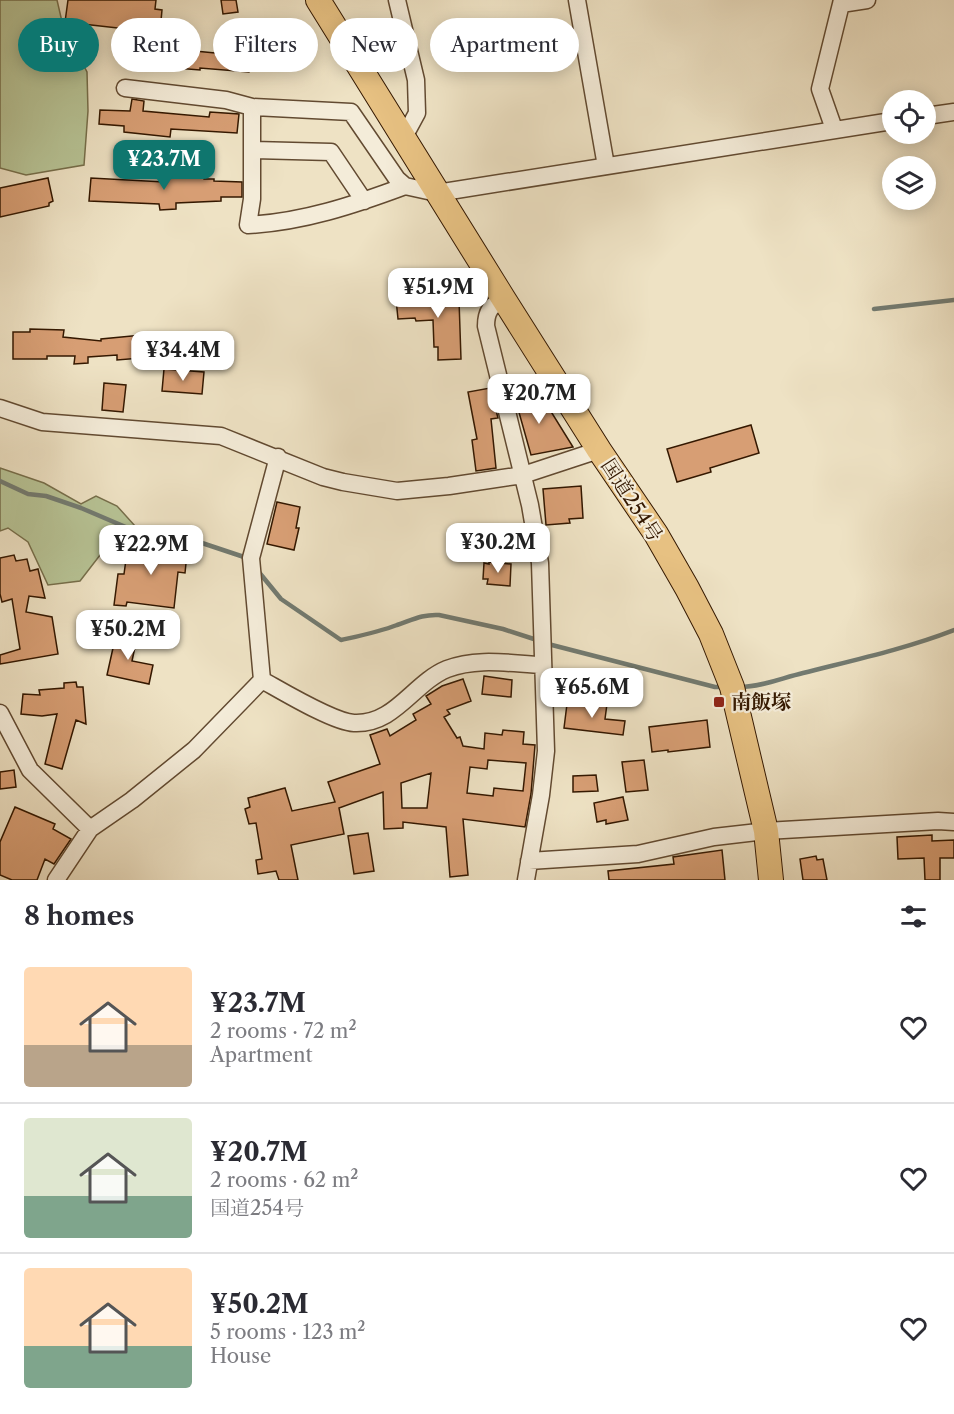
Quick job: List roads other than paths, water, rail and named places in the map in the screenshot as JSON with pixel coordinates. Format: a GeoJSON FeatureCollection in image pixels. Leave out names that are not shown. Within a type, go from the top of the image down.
{"type":"FeatureCollection","features":[{"type":"Feature","properties":{"kind":"highway","name":"国道254号"},"geometry":{"type":"LineString","coordinates":[[318,0],[502,298],[599,450],[656,534],[711,634],[732,687],[766,831],[771,880]]}},
{"type":"Feature","properties":{"kind":"street"},"geometry":{"type":"LineString","coordinates":[[397,0],[416,80],[417,113],[404,137]]}},
{"type":"Feature","properties":{"kind":"street"},"geometry":{"type":"LineString","coordinates":[[577,0],[606,166]]}},
{"type":"Feature","properties":{"kind":"street"},"geometry":{"type":"LineString","coordinates":[[834,129],[819,90],[841,2],[867,0]]}},
{"type":"Feature","properties":{"kind":"street"},"geometry":{"type":"LineString","coordinates":[[125,88],[226,100],[252,107],[351,112],[397,179],[405,186],[437,193],[882,122]]}},
{"type":"Feature","properties":{"kind":"street"},"geometry":{"type":"LineString","coordinates":[[252,107],[252,199],[248,225],[268,224],[325,213],[405,186]]}},
{"type":"Feature","properties":{"kind":"street"},"geometry":{"type":"LineString","coordinates":[[936,115],[954,112]]}},
{"type":"Feature","properties":{"kind":"street"},"geometry":{"type":"LineString","coordinates":[[252,150],[331,152],[364,201]]}},
{"type":"Feature","properties":{"kind":"street"},"geometry":{"type":"LineString","coordinates":[[502,298],[490,307],[486,317],[486,326],[523,475],[540,563],[546,751],[541,795],[526,880]]}},
{"type":"Feature","properties":{"kind":"street"},"geometry":{"type":"LineString","coordinates":[[0,408],[42,422],[221,435],[323,477],[397,491],[523,475],[599,450]]}},
{"type":"Feature","properties":{"kind":"street"},"geometry":{"type":"LineString","coordinates":[[56,880],[90,829],[132,800],[194,750],[262,680],[251,558],[278,457]]}},
{"type":"Feature","properties":{"kind":"street"},"geometry":{"type":"LineString","coordinates":[[262,680],[331,716],[351,723],[368,723],[380,720],[407,701],[429,678],[463,664],[482,662],[543,665]]}},
{"type":"Feature","properties":{"kind":"street"},"geometry":{"type":"LineString","coordinates":[[0,713],[30,770],[90,829]]}},
{"type":"Feature","properties":{"kind":"street"},"geometry":{"type":"LineString","coordinates":[[529,861],[638,854],[714,837],[766,831],[954,822]]}},
{"type":"Feature","properties":{"kind":"waterway"},"geometry":{"type":"LineString","coordinates":[[874,309],[954,300]]}},
{"type":"Feature","properties":{"kind":"waterway"},"geometry":{"type":"LineString","coordinates":[[0,481],[28,494],[46,496],[81,508],[156,540],[179,538],[196,541],[247,558]]}},
{"type":"Feature","properties":{"kind":"waterway"},"geometry":{"type":"LineString","coordinates":[[258,571],[281,599],[341,640],[383,630],[428,615],[439,615],[503,629],[540,641]]}},
{"type":"Feature","properties":{"kind":"waterway"},"geometry":{"type":"LineString","coordinates":[[740,687],[764,684],[879,654],[954,630]]}},
{"type":"Feature","properties":{"kind":"waterway"},"geometry":{"type":"LineString","coordinates":[[548,644],[715,687],[723,687]]}},
{"type":"Feature","properties":{"kind":"place","name":"南飯塚"},"geometry":{"type":"Point","coordinates":[719,702]}}]}
